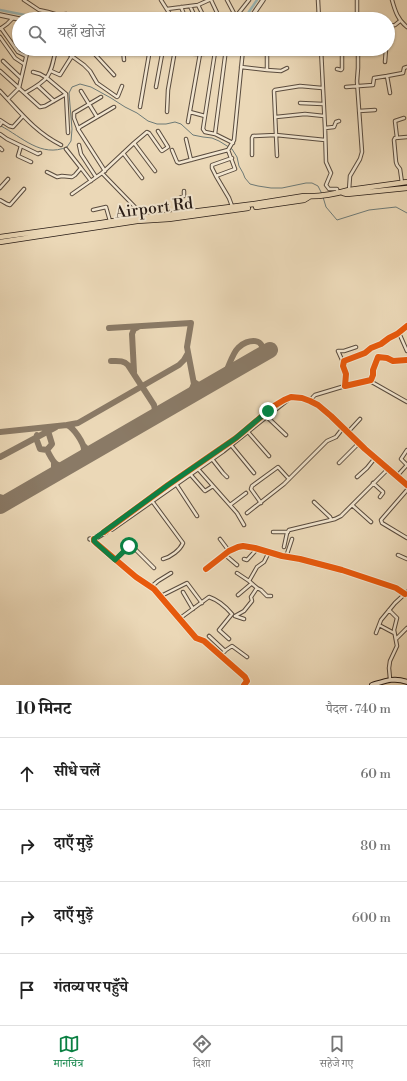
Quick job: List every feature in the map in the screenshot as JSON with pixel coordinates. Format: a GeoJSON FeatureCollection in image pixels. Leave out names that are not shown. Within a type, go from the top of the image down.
{"type":"FeatureCollection","features":[{"type":"Feature","properties":{"kind":"main road"},"geometry":{"type":"LineString","coordinates":[[0,237],[139,217],[159,216],[254,204],[304,196],[312,197],[350,190],[404,183]]}},
{"type":"Feature","properties":{"kind":"main road"},"geometry":{"type":"LineString","coordinates":[[340,193],[347,194],[407,188]]}},
{"type":"Feature","properties":{"kind":"main road","name":"Airport Rd"},"geometry":{"type":"LineString","coordinates":[[0,242],[137,221],[168,219],[228,211],[304,200],[312,197]]}},
{"type":"Feature","properties":{"kind":"main road"},"geometry":{"type":"LineString","coordinates":[[372,685],[390,679],[407,682]]}},
{"type":"Feature","properties":{"kind":"street"},"geometry":{"type":"LineString","coordinates":[[24,0],[46,12]]}},
{"type":"Feature","properties":{"kind":"street"},"geometry":{"type":"LineString","coordinates":[[162,0],[169,12]]}},
{"type":"Feature","properties":{"kind":"street"},"geometry":{"type":"LineString","coordinates":[[167,9],[198,5],[210,0],[216,12]]}},
{"type":"Feature","properties":{"kind":"street"},"geometry":{"type":"LineString","coordinates":[[227,0],[232,12]]}},
{"type":"Feature","properties":{"kind":"street"},"geometry":{"type":"LineString","coordinates":[[240,12],[249,0]]}},
{"type":"Feature","properties":{"kind":"street"},"geometry":{"type":"LineString","coordinates":[[255,12],[263,0]]}},
{"type":"Feature","properties":{"kind":"street"},"geometry":{"type":"LineString","coordinates":[[318,0],[319,12]]}},
{"type":"Feature","properties":{"kind":"street"},"geometry":{"type":"LineString","coordinates":[[357,0],[357,12]]}},
{"type":"Feature","properties":{"kind":"street"},"geometry":{"type":"LineString","coordinates":[[392,0],[400,21],[407,27]]}},
{"type":"Feature","properties":{"kind":"street"},"geometry":{"type":"LineString","coordinates":[[198,5],[202,12]]}},
{"type":"Feature","properties":{"kind":"street"},"geometry":{"type":"LineString","coordinates":[[190,6],[193,12]]}},
{"type":"Feature","properties":{"kind":"street"},"geometry":{"type":"LineString","coordinates":[[181,7],[183,12]]}},
{"type":"Feature","properties":{"kind":"street"},"geometry":{"type":"LineString","coordinates":[[0,16],[12,18]]}},
{"type":"Feature","properties":{"kind":"street"},"geometry":{"type":"LineString","coordinates":[[12,20],[1,28],[12,44]]}},
{"type":"Feature","properties":{"kind":"street"},"geometry":{"type":"LineString","coordinates":[[395,25],[400,21]]}},
{"type":"Feature","properties":{"kind":"street"},"geometry":{"type":"LineString","coordinates":[[0,37],[12,54]]}},
{"type":"Feature","properties":{"kind":"street"},"geometry":{"type":"LineString","coordinates":[[14,56],[24,64]]}},
{"type":"Feature","properties":{"kind":"street"},"geometry":{"type":"LineString","coordinates":[[8,99],[19,88],[26,56]]}},
{"type":"Feature","properties":{"kind":"street"},"geometry":{"type":"LineString","coordinates":[[24,93],[38,86],[47,78],[51,72],[54,56]]}},
{"type":"Feature","properties":{"kind":"street"},"geometry":{"type":"LineString","coordinates":[[51,72],[60,75],[72,56],[87,67],[99,84],[117,97],[122,86]]}},
{"type":"Feature","properties":{"kind":"street"},"geometry":{"type":"LineString","coordinates":[[96,56],[114,75]]}},
{"type":"Feature","properties":{"kind":"street"},"geometry":{"type":"LineString","coordinates":[[124,56],[124,60]]}},
{"type":"Feature","properties":{"kind":"street"},"geometry":{"type":"LineString","coordinates":[[140,107],[149,56]]}},
{"type":"Feature","properties":{"kind":"street"},"geometry":{"type":"LineString","coordinates":[[156,87],[162,56]]}},
{"type":"Feature","properties":{"kind":"street"},"geometry":{"type":"LineString","coordinates":[[167,112],[168,90],[174,56]]}},
{"type":"Feature","properties":{"kind":"street"},"geometry":{"type":"LineString","coordinates":[[188,122],[200,56]]}},
{"type":"Feature","properties":{"kind":"street"},"geometry":{"type":"LineString","coordinates":[[214,56],[203,128],[204,131],[215,134],[232,144]]}},
{"type":"Feature","properties":{"kind":"street"},"geometry":{"type":"LineString","coordinates":[[215,134],[225,56]]}},
{"type":"Feature","properties":{"kind":"street"},"geometry":{"type":"LineString","coordinates":[[216,176],[235,170],[229,150],[232,144],[242,56]]}},
{"type":"Feature","properties":{"kind":"street"},"geometry":{"type":"LineString","coordinates":[[267,56],[267,70]]}},
{"type":"Feature","properties":{"kind":"street"},"geometry":{"type":"LineString","coordinates":[[320,56],[326,162],[331,173],[326,185],[329,189],[337,189],[340,193]]}},
{"type":"Feature","properties":{"kind":"street"},"geometry":{"type":"LineString","coordinates":[[337,69],[342,69],[342,56]]}},
{"type":"Feature","properties":{"kind":"street"},"geometry":{"type":"LineString","coordinates":[[350,190],[350,176],[360,159],[362,152],[357,87],[358,56]]}},
{"type":"Feature","properties":{"kind":"street"},"geometry":{"type":"LineString","coordinates":[[385,56],[385,62]]}},
{"type":"Feature","properties":{"kind":"street"},"geometry":{"type":"LineString","coordinates":[[3,61],[22,78]]}},
{"type":"Feature","properties":{"kind":"street"},"geometry":{"type":"LineString","coordinates":[[241,66],[280,71],[287,68]]}},
{"type":"Feature","properties":{"kind":"street"},"geometry":{"type":"LineString","coordinates":[[346,87],[373,85],[374,78],[403,73],[404,68],[407,67]]}},
{"type":"Feature","properties":{"kind":"street"},"geometry":{"type":"LineString","coordinates":[[0,70],[40,107],[54,102],[66,94]]}},
{"type":"Feature","properties":{"kind":"street"},"geometry":{"type":"LineString","coordinates":[[33,72],[47,78],[66,94],[68,133]]}},
{"type":"Feature","properties":{"kind":"street"},"geometry":{"type":"LineString","coordinates":[[388,76],[390,93]]}},
{"type":"Feature","properties":{"kind":"street"},"geometry":{"type":"LineString","coordinates":[[38,86],[54,102]]}},
{"type":"Feature","properties":{"kind":"street"},"geometry":{"type":"LineString","coordinates":[[277,156],[274,91],[300,86],[322,88]]}},
{"type":"Feature","properties":{"kind":"street"},"geometry":{"type":"LineString","coordinates":[[0,91],[23,116],[44,135],[62,145]]}},
{"type":"Feature","properties":{"kind":"street"},"geometry":{"type":"LineString","coordinates":[[81,91],[97,117]]}},
{"type":"Feature","properties":{"kind":"street"},"geometry":{"type":"LineString","coordinates":[[101,97],[74,113],[74,118],[78,129],[104,172],[136,208],[139,217]]}},
{"type":"Feature","properties":{"kind":"street"},"geometry":{"type":"LineString","coordinates":[[300,103],[323,104]]}},
{"type":"Feature","properties":{"kind":"street"},"geometry":{"type":"LineString","coordinates":[[78,129],[114,107]]}},
{"type":"Feature","properties":{"kind":"street"},"geometry":{"type":"LineString","coordinates":[[359,111],[375,110]]}},
{"type":"Feature","properties":{"kind":"street"},"geometry":{"type":"LineString","coordinates":[[190,112],[205,116]]}},
{"type":"Feature","properties":{"kind":"street"},"geometry":{"type":"LineString","coordinates":[[276,117],[305,114],[324,116]]}},
{"type":"Feature","properties":{"kind":"street"},"geometry":{"type":"LineString","coordinates":[[1,123],[13,127],[23,116]]}},
{"type":"Feature","properties":{"kind":"street"},"geometry":{"type":"LineString","coordinates":[[404,118],[395,121],[397,138],[394,139],[396,162],[400,169],[404,183]]}},
{"type":"Feature","properties":{"kind":"street"},"geometry":{"type":"LineString","coordinates":[[325,128],[334,127],[336,122],[339,121]]}},
{"type":"Feature","properties":{"kind":"street"},"geometry":{"type":"LineString","coordinates":[[72,194],[104,172],[134,143],[148,132],[163,151],[168,147],[158,132]]}},
{"type":"Feature","properties":{"kind":"street"},"geometry":{"type":"LineString","coordinates":[[0,134],[38,154],[40,152]]}},
{"type":"Feature","properties":{"kind":"street"},"geometry":{"type":"LineString","coordinates":[[252,156],[253,136],[276,135],[325,140]]}},
{"type":"Feature","properties":{"kind":"street"},"geometry":{"type":"LineString","coordinates":[[397,138],[407,137]]}},
{"type":"Feature","properties":{"kind":"street"},"geometry":{"type":"LineString","coordinates":[[186,139],[191,160]]}},
{"type":"Feature","properties":{"kind":"street"},"geometry":{"type":"LineString","coordinates":[[134,143],[155,171]]}},
{"type":"Feature","properties":{"kind":"street"},"geometry":{"type":"LineString","coordinates":[[79,145],[81,154],[96,177]]}},
{"type":"Feature","properties":{"kind":"street"},"geometry":{"type":"LineString","coordinates":[[21,146],[18,156],[31,162]]}},
{"type":"Feature","properties":{"kind":"street"},"geometry":{"type":"LineString","coordinates":[[66,150],[91,181]]}},
{"type":"Feature","properties":{"kind":"street"},"geometry":{"type":"LineString","coordinates":[[172,150],[178,163],[229,150]]}},
{"type":"Feature","properties":{"kind":"street"},"geometry":{"type":"LineString","coordinates":[[123,153],[142,178]]}},
{"type":"Feature","properties":{"kind":"street"},"geometry":{"type":"LineString","coordinates":[[232,158],[212,165],[212,168],[232,206]]}},
{"type":"Feature","properties":{"kind":"street"},"geometry":{"type":"LineString","coordinates":[[47,172],[57,177],[72,177],[81,168]]}},
{"type":"Feature","properties":{"kind":"street"},"geometry":{"type":"LineString","coordinates":[[0,188],[8,179]]}},
{"type":"Feature","properties":{"kind":"street"},"geometry":{"type":"LineString","coordinates":[[0,200],[10,205],[24,189]]}},
{"type":"Feature","properties":{"kind":"street"},"geometry":{"type":"LineString","coordinates":[[181,213],[177,199],[184,196],[184,191]]}},
{"type":"Feature","properties":{"kind":"street"},"geometry":{"type":"LineString","coordinates":[[93,210],[106,207],[110,222]]}},
{"type":"Feature","properties":{"kind":"street"},"geometry":{"type":"LineString","coordinates":[[343,362],[367,352],[371,348],[383,343],[407,326]]}},
{"type":"Feature","properties":{"kind":"street"},"geometry":{"type":"LineString","coordinates":[[399,333],[407,351]]}},
{"type":"Feature","properties":{"kind":"street"},"geometry":{"type":"LineString","coordinates":[[345,386],[346,374],[338,351],[344,351],[356,347]]}},
{"type":"Feature","properties":{"kind":"street"},"geometry":{"type":"LineString","coordinates":[[369,381],[373,378],[373,370],[378,357],[387,358],[393,361],[407,360]]}},
{"type":"Feature","properties":{"kind":"street"},"geometry":{"type":"LineString","coordinates":[[310,401],[315,394],[358,382],[369,381],[407,402]]}},
{"type":"Feature","properties":{"kind":"street"},"geometry":{"type":"LineString","coordinates":[[244,685],[246,677],[204,640],[196,638],[161,596],[151,587],[136,578],[92,539],[236,438],[274,406],[289,398],[298,397],[310,401],[322,409],[407,485]]}},
{"type":"Feature","properties":{"kind":"street"},"geometry":{"type":"LineString","coordinates":[[104,532],[110,530],[212,459],[289,398]]}},
{"type":"Feature","properties":{"kind":"street"},"geometry":{"type":"LineString","coordinates":[[266,416],[286,435]]}},
{"type":"Feature","properties":{"kind":"street"},"geometry":{"type":"LineString","coordinates":[[348,432],[360,419]]}},
{"type":"Feature","properties":{"kind":"street"},"geometry":{"type":"LineString","coordinates":[[247,513],[279,489],[328,440],[336,437],[344,428]]}},
{"type":"Feature","properties":{"kind":"street"},"geometry":{"type":"LineString","coordinates":[[248,432],[269,456]]}},
{"type":"Feature","properties":{"kind":"street"},"geometry":{"type":"LineString","coordinates":[[339,463],[359,443]]}},
{"type":"Feature","properties":{"kind":"street"},"geometry":{"type":"LineString","coordinates":[[231,445],[254,473]]}},
{"type":"Feature","properties":{"kind":"street"},"geometry":{"type":"LineString","coordinates":[[397,476],[407,465],[401,459],[407,450]]}},
{"type":"Feature","properties":{"kind":"street"},"geometry":{"type":"LineString","coordinates":[[357,476],[375,457]]}},
{"type":"Feature","properties":{"kind":"street"},"geometry":{"type":"LineString","coordinates":[[212,459],[227,477]]}},
{"type":"Feature","properties":{"kind":"street"},"geometry":{"type":"LineString","coordinates":[[261,502],[251,489],[252,486],[278,467],[289,479]]}},
{"type":"Feature","properties":{"kind":"street"},"geometry":{"type":"LineString","coordinates":[[198,469],[230,505],[244,525]]}},
{"type":"Feature","properties":{"kind":"street"},"geometry":{"type":"LineString","coordinates":[[274,532],[288,532],[291,529],[331,520],[341,516],[388,469]]}},
{"type":"Feature","properties":{"kind":"street"},"geometry":{"type":"LineString","coordinates":[[190,474],[204,490],[206,491],[213,486]]}},
{"type":"Feature","properties":{"kind":"street"},"geometry":{"type":"LineString","coordinates":[[373,483],[383,492],[380,497]]}},
{"type":"Feature","properties":{"kind":"street"},"geometry":{"type":"LineString","coordinates":[[176,484],[197,516]]}},
{"type":"Feature","properties":{"kind":"street"},"geometry":{"type":"LineString","coordinates":[[407,490],[381,520],[382,523],[407,538]]}},
{"type":"Feature","properties":{"kind":"street"},"geometry":{"type":"LineString","coordinates":[[230,505],[246,493]]}},
{"type":"Feature","properties":{"kind":"street"},"geometry":{"type":"LineString","coordinates":[[152,501],[183,543],[181,547],[173,554],[163,559]]}},
{"type":"Feature","properties":{"kind":"street"},"geometry":{"type":"LineString","coordinates":[[314,502],[330,516],[331,520]]}},
{"type":"Feature","properties":{"kind":"street"},"geometry":{"type":"LineString","coordinates":[[352,505],[371,522]]}},
{"type":"Feature","properties":{"kind":"street"},"geometry":{"type":"LineString","coordinates":[[284,547],[288,532]]}},
{"type":"Feature","properties":{"kind":"street"},"geometry":{"type":"LineString","coordinates":[[220,539],[229,551]]}},
{"type":"Feature","properties":{"kind":"street"},"geometry":{"type":"LineString","coordinates":[[286,557],[292,540]]}},
{"type":"Feature","properties":{"kind":"street"},"geometry":{"type":"LineString","coordinates":[[115,560],[131,545],[154,568]]}},
{"type":"Feature","properties":{"kind":"street"},"geometry":{"type":"LineString","coordinates":[[206,569],[224,554],[240,546],[342,570],[396,588],[406,593],[381,620],[376,633]]}},
{"type":"Feature","properties":{"kind":"street"},"geometry":{"type":"LineString","coordinates":[[244,559],[247,561],[257,549]]}},
{"type":"Feature","properties":{"kind":"street"},"geometry":{"type":"LineString","coordinates":[[238,595],[250,582],[257,567],[265,561],[269,552]]}},
{"type":"Feature","properties":{"kind":"street"},"geometry":{"type":"LineString","coordinates":[[224,554],[236,565]]}},
{"type":"Feature","properties":{"kind":"street"},"geometry":{"type":"LineString","coordinates":[[398,555],[407,559]]}},
{"type":"Feature","properties":{"kind":"street"},"geometry":{"type":"LineString","coordinates":[[237,572],[267,596],[271,596]]}},
{"type":"Feature","properties":{"kind":"street"},"geometry":{"type":"LineString","coordinates":[[151,587],[171,573]]}},
{"type":"Feature","properties":{"kind":"street"},"geometry":{"type":"LineString","coordinates":[[161,596],[187,583],[202,603]]}},
{"type":"Feature","properties":{"kind":"street"},"geometry":{"type":"LineString","coordinates":[[235,616],[244,611],[252,601],[251,597],[257,588]]}},
{"type":"Feature","properties":{"kind":"street"},"geometry":{"type":"LineString","coordinates":[[183,592],[193,609]]}},
{"type":"Feature","properties":{"kind":"street"},"geometry":{"type":"LineString","coordinates":[[179,619],[211,597],[232,614],[244,619]]}},
{"type":"Feature","properties":{"kind":"street"},"geometry":{"type":"LineString","coordinates":[[389,610],[398,618],[394,628],[397,647],[392,655],[389,668],[390,679]]}},
{"type":"Feature","properties":{"kind":"street"},"geometry":{"type":"LineString","coordinates":[[228,639],[219,630],[232,614]]}},
{"type":"Feature","properties":{"kind":"street"},"geometry":{"type":"LineString","coordinates":[[379,625],[394,634]]}},
{"type":"Feature","properties":{"kind":"street"},"geometry":{"type":"LineString","coordinates":[[396,639],[407,628]]}},
{"type":"Feature","properties":{"kind":"street"},"geometry":{"type":"LineString","coordinates":[[209,636],[225,651]]}},
{"type":"Feature","properties":{"kind":"street"},"geometry":{"type":"LineString","coordinates":[[221,655],[230,646],[233,646],[247,657]]}},
{"type":"Feature","properties":{"kind":"waterway"},"geometry":{"type":"LineString","coordinates":[[249,12],[257,0]]}},
{"type":"Feature","properties":{"kind":"waterway"},"geometry":{"type":"LineString","coordinates":[[0,10],[12,12]]}},
{"type":"Feature","properties":{"kind":"waterway"},"geometry":{"type":"LineString","coordinates":[[1,126],[32,145],[40,148],[58,150],[67,147],[71,141],[72,129],[69,93],[72,87],[80,84],[91,87],[137,113],[148,121],[157,124],[175,122],[181,124],[193,135],[212,138],[219,141],[232,149],[237,157],[239,166],[245,178],[250,184],[271,188],[282,188],[312,183],[318,186],[322,194]]}},
{"type":"Feature","properties":{"kind":"waterway"},"geometry":{"type":"LineString","coordinates":[[323,197],[326,207],[337,220],[369,210],[396,207],[407,213]]}},
{"type":"Feature","properties":{"kind":"taxiway"},"geometry":{"type":"LineString","coordinates":[[109,328],[191,323],[187,347],[194,384],[189,396]]}},
{"type":"Feature","properties":{"kind":"taxiway"},"geometry":{"type":"LineString","coordinates":[[134,372],[132,334],[134,329],[138,327]]}},
{"type":"Feature","properties":{"kind":"taxiway"},"geometry":{"type":"LineString","coordinates":[[223,377],[238,348],[246,342],[259,342],[262,345],[261,356],[256,360],[242,366]]}},
{"type":"Feature","properties":{"kind":"taxiway"},"geometry":{"type":"LineString","coordinates":[[67,425],[78,423],[179,365],[188,353]]}},
{"type":"Feature","properties":{"kind":"taxiway"},"geometry":{"type":"LineString","coordinates":[[111,361],[118,361],[128,365],[154,405],[154,417]]}},
{"type":"Feature","properties":{"kind":"taxiway"},"geometry":{"type":"LineString","coordinates":[[194,382],[204,388]]}},
{"type":"Feature","properties":{"kind":"taxiway"},"geometry":{"type":"LineString","coordinates":[[0,432],[67,425],[75,432],[84,447],[80,460]]}},
{"type":"Feature","properties":{"kind":"taxiway"},"geometry":{"type":"LineString","coordinates":[[0,457],[56,427]]}},
{"type":"Feature","properties":{"kind":"taxiway"},"geometry":{"type":"LineString","coordinates":[[47,450],[52,444],[48,431]]}},
{"type":"Feature","properties":{"kind":"taxiway"},"geometry":{"type":"LineString","coordinates":[[37,435],[36,438],[40,449],[47,450],[57,464],[67,467]]}},
{"type":"Feature","properties":{"kind":"taxiway"},"geometry":{"type":"LineString","coordinates":[[83,445],[87,449],[95,451]]}},
{"type":"Feature","properties":{"kind":"taxiway"},"geometry":{"type":"LineString","coordinates":[[51,476],[54,470],[54,462]]}},
{"type":"Feature","properties":{"kind":"taxiway"},"geometry":{"type":"LineString","coordinates":[[0,497],[10,500]]}},
{"type":"Feature","properties":{"kind":"runway"},"geometry":{"type":"LineString","coordinates":[[0,506],[270,350]]}},
{"type":"Feature","properties":{"kind":"cycle path"},"geometry":{"type":"LineString","coordinates":[[407,326],[397,334],[381,344],[371,348],[365,353],[344,361],[343,366],[346,374],[345,386],[371,380],[378,357],[387,358],[393,361],[407,360]]}},
{"type":"Feature","properties":{"kind":"cycle path"},"geometry":{"type":"LineString","coordinates":[[104,532],[236,438],[274,406],[291,397],[302,398],[318,405],[365,449],[407,485]]}},
{"type":"Feature","properties":{"kind":"cycle path"},"geometry":{"type":"LineString","coordinates":[[94,539],[96,543],[136,577],[154,589],[196,638],[204,641],[245,677],[247,681],[244,685]]}},
{"type":"Feature","properties":{"kind":"cycle path"},"geometry":{"type":"LineString","coordinates":[[206,569],[229,551],[243,546],[342,570],[396,588],[405,594]]}},
{"type":"Feature","properties":{"kind":"route"},"geometry":{"type":"LineString","coordinates":[[129,546],[115,560],[96,543],[94,539],[236,438],[268,411]]}}]}
